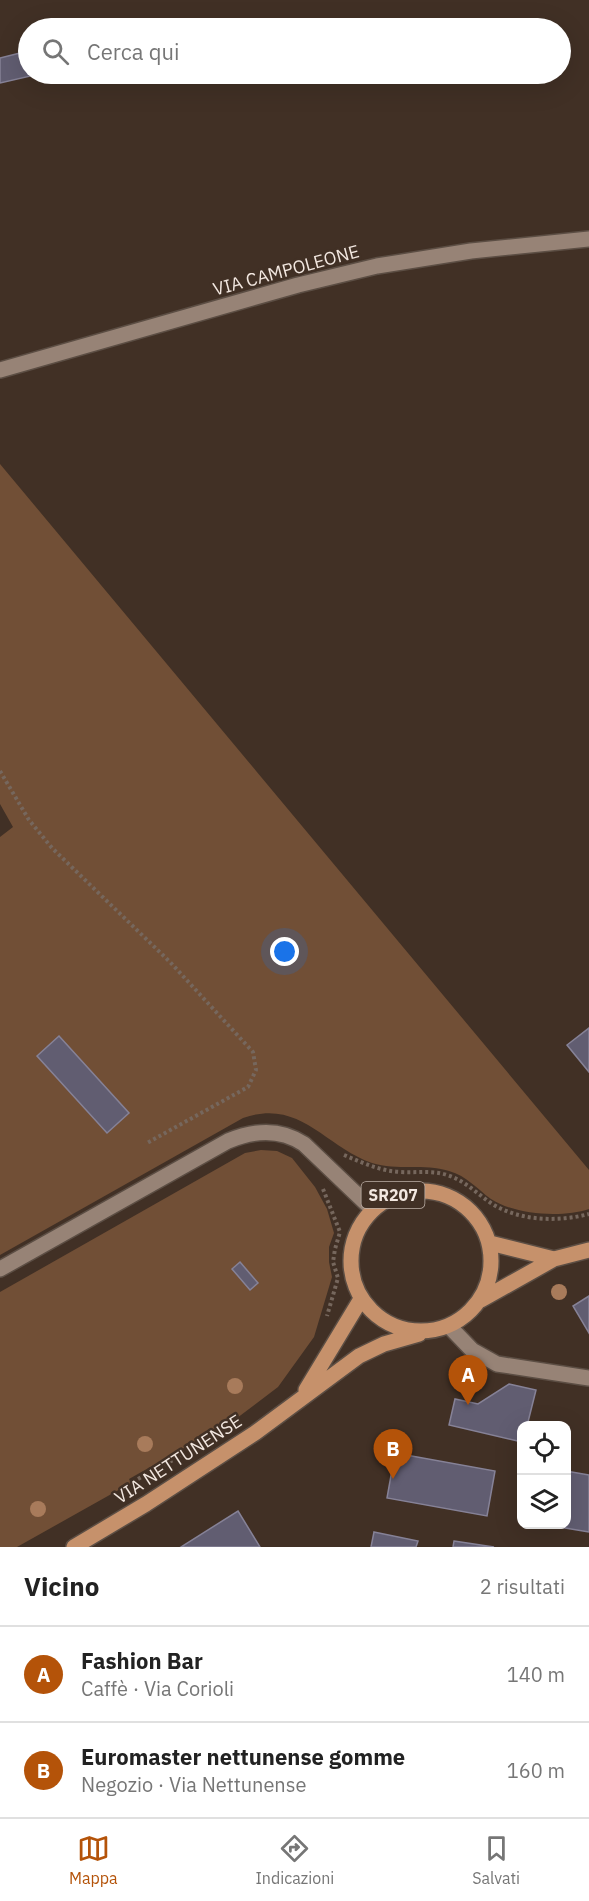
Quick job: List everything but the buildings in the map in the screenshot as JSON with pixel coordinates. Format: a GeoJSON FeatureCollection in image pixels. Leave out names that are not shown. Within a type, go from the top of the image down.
{"type":"FeatureCollection","features":[{"type":"Feature","properties":{"kind":"main road","name":"SR207"},"geometry":{"type":"LineString","coordinates":[[416,1190],[441,1192],[463,1203],[480,1221],[490,1243],[492,1268],[488,1285],[480,1300],[466,1316],[449,1326],[428,1331],[409,1331],[390,1324],[374,1314],[361,1299],[352,1276],[351,1252],[358,1229],[372,1209],[393,1195],[416,1190]]}},
{"type":"Feature","properties":{"kind":"main road","name":"SR207"},"geometry":{"type":"LineString","coordinates":[[490,1243],[554,1259]]}},
{"type":"Feature","properties":{"kind":"main road","name":"SR207"},"geometry":{"type":"LineString","coordinates":[[480,1300],[554,1259],[589,1250]]}},
{"type":"Feature","properties":{"kind":"main road","name":"VIA NETTUNENSE"},"geometry":{"type":"LineString","coordinates":[[300,1401],[361,1299]]}},
{"type":"Feature","properties":{"kind":"main road","name":"VIA NETTUNENSE"},"geometry":{"type":"LineString","coordinates":[[74,1547],[182,1481],[300,1401],[350,1361],[384,1344],[428,1331]]}},
{"type":"Feature","properties":{"kind":"street","name":"VIA CAMPOLEONE"},"geometry":{"type":"LineString","coordinates":[[0,370],[298,285],[368,268],[482,249],[589,239]]}},
{"type":"Feature","properties":{"kind":"street"},"geometry":{"type":"LineString","coordinates":[[0,1269],[228,1141],[253,1132],[277,1133],[296,1138],[372,1209]]}},
{"type":"Feature","properties":{"kind":"street"},"geometry":{"type":"LineString","coordinates":[[449,1326],[472,1350],[497,1364],[589,1378]]}},
{"type":"Feature","properties":{"kind":"path"},"geometry":{"type":"LineString","coordinates":[[0,771],[20,806],[52,848],[170,962],[253,1052],[256,1070],[248,1087],[147,1143]]}},
{"type":"Feature","properties":{"kind":"path"},"geometry":{"type":"LineString","coordinates":[[338,1152],[373,1167],[403,1172],[427,1171],[449,1176],[511,1213],[549,1219],[589,1214]]}},
{"type":"Feature","properties":{"kind":"path"},"geometry":{"type":"LineString","coordinates":[[320,1185],[331,1205],[339,1232],[333,1262],[338,1278],[326,1319]]}},
{"type":"Feature","properties":{"kind":"path"},"geometry":{"type":"LineString","coordinates":[[138,1479],[189,1452]]}},
{"type":"Feature","properties":{"kind":"shaded area"},"geometry":{"type":"Polygon","coordinates":[[[0,464],[589,1170],[589,1209],[552,1214],[513,1209],[491,1199],[467,1179],[455,1173],[440,1169],[372,1163],[296,1119],[280,1114],[263,1113],[243,1118],[0,1255],[0,837],[13,827],[0,804],[0,464]]]}},
{"type":"Feature","properties":{"kind":"shaded area"},"geometry":{"type":"Polygon","coordinates":[[[261,1150],[277,1151],[292,1158],[315,1187],[327,1209],[334,1233],[329,1247],[332,1277],[314,1337],[278,1387],[237,1418],[129,1479],[131,1483],[17,1547],[0,1547],[0,1292],[245,1153],[261,1150]]]}},
{"type":"Feature","properties":{"kind":"place","name":"Fashion Bar"},"geometry":{"type":"Point","coordinates":[468,1405]}},
{"type":"Feature","properties":{"kind":"place","name":"Euromaster nettunense gomme"},"geometry":{"type":"Point","coordinates":[393,1479]}}]}
